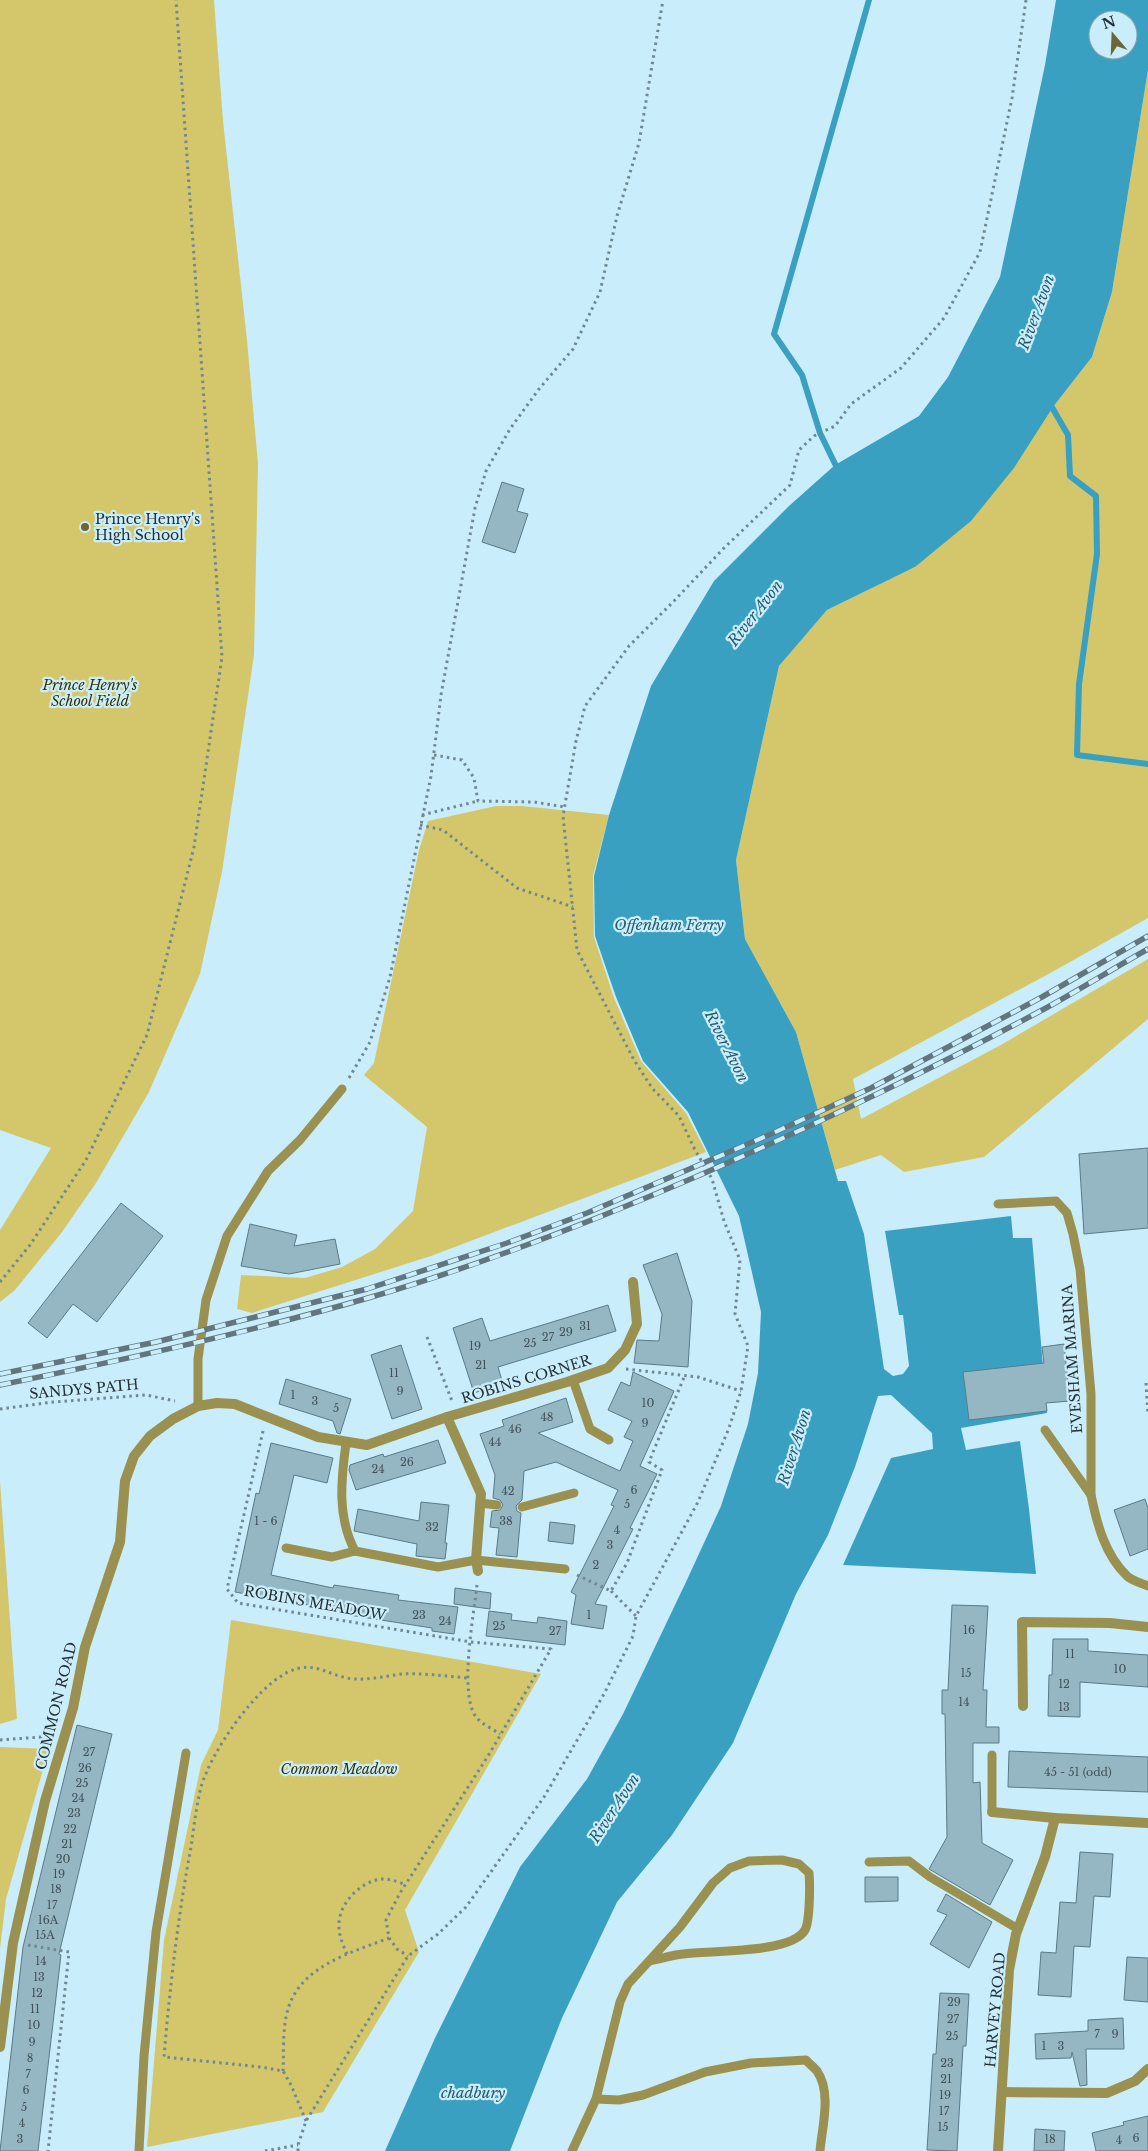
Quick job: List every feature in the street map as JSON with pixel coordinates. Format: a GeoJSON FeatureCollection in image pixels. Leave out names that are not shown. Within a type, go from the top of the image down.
{"type":"FeatureCollection","features":[{"type":"Feature","properties":{"kind":"street","name":"ROBINS CORNER"},"geometry":{"type":"LineString","coordinates":[[198,1406],[216,1403],[235,1404],[318,1436],[346,1443],[366,1445],[446,1417],[608,1368],[624,1350],[637,1324],[633,1282]]}},
{"type":"Feature","properties":{"kind":"street","name":"COMMON ROAD"},"geometry":{"type":"LineString","coordinates":[[0,2047],[13,1943],[45,1801],[73,1708],[85,1647],[120,1542],[125,1481],[134,1456],[150,1436],[173,1419],[198,1406]]}},
{"type":"Feature","properties":{"kind":"street","name":"ROBINS CORNER"},"geometry":{"type":"LineString","coordinates":[[446,1417],[481,1494],[476,1560],[478,1572]]}},
{"type":"Feature","properties":{"kind":"street"},"geometry":{"type":"LineString","coordinates":[[1023,1706],[1022,1622],[1148,1626]]}},
{"type":"Feature","properties":{"kind":"street"},"geometry":{"type":"LineString","coordinates":[[992,1812],[1055,1818],[1148,1822]]}},
{"type":"Feature","properties":{"kind":"street","name":"HARVEY ROAD"},"geometry":{"type":"LineString","coordinates":[[998,2151],[1009,1970],[1018,1929],[1045,1856],[1055,1818]]}},
{"type":"Feature","properties":{"kind":"street"},"geometry":{"type":"LineString","coordinates":[[1002,2092],[1107,2094],[1135,2081],[1148,2069]]}},
{"type":"Feature","properties":{"kind":"lane"},"geometry":{"type":"LineString","coordinates":[[198,1406],[198,1359],[206,1300],[227,1236],[268,1171],[300,1140],[342,1089]]}},
{"type":"Feature","properties":{"kind":"lane","name":"EVESHAM MARINA"},"geometry":{"type":"LineString","coordinates":[[998,1204],[1056,1201],[1066,1212],[1073,1234],[1080,1269],[1092,1394],[1091,1495],[1101,1533],[1112,1557],[1128,1577],[1148,1586]]}},
{"type":"Feature","properties":{"kind":"lane"},"geometry":{"type":"LineString","coordinates":[[573,1380],[590,1429],[609,1440]]}},
{"type":"Feature","properties":{"kind":"lane"},"geometry":{"type":"LineString","coordinates":[[1045,1430],[1091,1495]]}},
{"type":"Feature","properties":{"kind":"lane"},"geometry":{"type":"LineString","coordinates":[[346,1443],[340,1489],[346,1535],[355,1551]]}},
{"type":"Feature","properties":{"kind":"lane"},"geometry":{"type":"LineString","coordinates":[[522,1507],[574,1493]]}},
{"type":"Feature","properties":{"kind":"lane"},"geometry":{"type":"LineString","coordinates":[[480,1503],[497,1505]]}},
{"type":"Feature","properties":{"kind":"lane"},"geometry":{"type":"LineString","coordinates":[[286,1548],[332,1557],[355,1551],[438,1567],[476,1560],[565,1569]]}},
{"type":"Feature","properties":{"kind":"lane"},"geometry":{"type":"LineString","coordinates":[[139,2151],[144,2056],[156,1932],[186,1753]]}},
{"type":"Feature","properties":{"kind":"lane"},"geometry":{"type":"LineString","coordinates":[[992,1754],[992,1812]]}},
{"type":"Feature","properties":{"kind":"lane"},"geometry":{"type":"LineString","coordinates":[[572,2151],[596,2099],[620,2002],[628,1984],[680,1927],[713,1883],[730,1868],[749,1861],[782,1860],[800,1864],[809,1873],[810,1889],[806,1930],[796,1939],[777,1947],[683,1954],[649,1961]]}},
{"type":"Feature","properties":{"kind":"lane"},"geometry":{"type":"LineString","coordinates":[[869,1862],[909,1861],[930,1877],[1018,1929]]}},
{"type":"Feature","properties":{"kind":"lane"},"geometry":{"type":"LineString","coordinates":[[596,2099],[619,2100],[643,2095],[705,2072],[752,2063],[806,2060],[817,2072],[823,2084],[825,2099],[820,2151]]}},
{"type":"Feature","properties":{"kind":"path"},"geometry":{"type":"LineString","coordinates":[[0,1282],[30,1245],[86,1160],[148,1034],[194,847],[222,657],[176,0]]}},
{"type":"Feature","properties":{"kind":"path"},"geometry":{"type":"LineString","coordinates":[[342,1089],[370,1042],[390,977],[434,754],[443,685],[475,508],[486,471],[510,429],[539,389],[573,349],[600,292],[617,216],[639,143],[663,0]]}},
{"type":"Feature","properties":{"kind":"path"},"geometry":{"type":"LineString","coordinates":[[298,2151],[298,2145],[306,2121],[408,1956],[438,1934],[466,1907],[544,1797],[608,1686],[633,1636],[636,1616],[698,1502],[729,1428],[741,1391],[748,1346],[735,1314],[740,1260],[724,1222],[712,1179],[695,1150],[679,1116],[652,1088],[634,1060],[577,950],[563,816],[576,741],[586,706],[628,646],[790,484],[799,450],[814,436],[834,426],[851,404],[901,368],[944,318],[980,252],[1012,98],[1026,0]]}},
{"type":"Feature","properties":{"kind":"path"},"geometry":{"type":"LineString","coordinates":[[434,754],[462,760],[474,778],[478,801]]}},
{"type":"Feature","properties":{"kind":"path"},"geometry":{"type":"LineString","coordinates":[[422,815],[478,801],[534,802],[565,807]]}},
{"type":"Feature","properties":{"kind":"path"},"geometry":{"type":"LineString","coordinates":[[420,825],[443,830],[517,888],[573,907]]}},
{"type":"Feature","properties":{"kind":"path"},"geometry":{"type":"LineString","coordinates":[[427,1337],[457,1414]]}},
{"type":"Feature","properties":{"kind":"path"},"geometry":{"type":"LineString","coordinates":[[608,1368],[698,1377],[741,1391]]}},
{"type":"Feature","properties":{"kind":"path"},"geometry":{"type":"LineString","coordinates":[[611,1591],[628,1563],[662,1470],[649,1462],[685,1375]]}},
{"type":"Feature","properties":{"kind":"path"},"geometry":{"type":"LineString","coordinates":[[1146,1383],[1148,1415]]}},
{"type":"Feature","properties":{"kind":"path","name":"SANDYS PATH"},"geometry":{"type":"LineString","coordinates":[[0,1409],[53,1402],[146,1395],[198,1406]]}},
{"type":"Feature","properties":{"kind":"path","name":"ROBINS MEADOW"},"geometry":{"type":"LineString","coordinates":[[267,1416],[227,1589],[238,1603],[471,1642],[551,1649],[500,1734]]}},
{"type":"Feature","properties":{"kind":"path"},"geometry":{"type":"LineString","coordinates":[[565,1569],[611,1591],[636,1616]]}},
{"type":"Feature","properties":{"kind":"path"},"geometry":{"type":"LineString","coordinates":[[408,1956],[397,1949],[389,1938],[386,1920],[500,1734],[477,1718],[469,1699],[466,1678],[478,1572]]}},
{"type":"Feature","properties":{"kind":"path"},"geometry":{"type":"LineString","coordinates":[[283,2071],[164,2057],[171,1977],[187,1865],[202,1787],[213,1758],[249,1705],[270,1684],[289,1671],[309,1666],[352,1679],[380,1678],[402,1674],[428,1674],[466,1678]]}},
{"type":"Feature","properties":{"kind":"path"},"geometry":{"type":"LineString","coordinates":[[0,1740],[41,1737]]}},
{"type":"Feature","properties":{"kind":"path"},"geometry":{"type":"LineString","coordinates":[[347,1954],[339,1924],[342,1910],[352,1896],[367,1882],[383,1879],[406,1885]]}},
{"type":"Feature","properties":{"kind":"path"},"geometry":{"type":"LineString","coordinates":[[306,2121],[292,2085],[283,2071],[284,2033],[289,2005],[301,1984],[319,1969],[347,1954],[389,1938]]}},
{"type":"Feature","properties":{"kind":"path"},"geometry":{"type":"LineString","coordinates":[[13,1943],[69,1952],[48,2151]]}},
{"type":"Feature","properties":{"kind":"path"},"geometry":{"type":"LineString","coordinates":[[265,2151],[298,2145]]}},
{"type":"Feature","properties":{"kind":"green space","name":"Prince Henry's School Field"},"geometry":{"type":"Polygon","coordinates":[[[0,0],[214,0],[223,121],[247,340],[258,464],[254,655],[222,872],[200,974],[149,1092],[96,1183],[62,1232],[15,1290],[0,1302],[0,1230],[51,1148],[0,1130],[0,0]]]}},
{"type":"Feature","properties":{"kind":"green space"},"geometry":{"type":"Polygon","coordinates":[[[1148,70],[1148,918],[853,1079],[861,1119],[999,1046],[1148,959],[1148,1019],[984,1157],[904,1172],[881,1155],[835,1170],[796,1032],[745,939],[736,860],[779,666],[827,610],[915,567],[1053,407],[1092,357],[1112,292],[1148,70]]]}},
{"type":"Feature","properties":{"kind":"green space"},"geometry":{"type":"Polygon","coordinates":[[[496,806],[522,806],[609,815],[593,876],[594,937],[614,998],[641,1061],[686,1113],[706,1152],[431,1256],[252,1313],[237,1309],[241,1275],[305,1278],[342,1267],[375,1249],[413,1211],[427,1127],[364,1075],[374,1063],[419,850],[428,821],[496,806]]]}},
{"type":"Feature","properties":{"kind":"green space"},"geometry":{"type":"Polygon","coordinates":[[[0,1481],[17,1719],[0,1724],[0,1481]]]}},
{"type":"Feature","properties":{"kind":"green space","name":"Common Meadow"},"geometry":{"type":"Polygon","coordinates":[[[231,1620],[541,1674],[405,1910],[419,1952],[323,2112],[147,2147],[164,1940],[201,1765],[218,1730],[231,1620]]]}},
{"type":"Feature","properties":{"kind":"green space"},"geometry":{"type":"Polygon","coordinates":[[[0,1747],[49,1749],[6,1899],[0,1949],[0,1747]]]}},
{"type":"Feature","properties":{"kind":"water","name":"Offenham Ferry"},"geometry":{"type":"Polygon","coordinates":[[[1056,0],[1148,0],[1148,70],[1112,292],[1092,357],[1053,407],[1014,468],[971,521],[915,567],[827,610],[779,666],[736,860],[745,939],[796,1032],[838,1181],[846,1181],[864,1234],[884,1369],[893,1376],[903,1374],[909,1366],[903,1315],[899,1315],[885,1231],[1011,1216],[1013,1238],[1032,1238],[1047,1413],[961,1428],[966,1450],[1020,1441],[1036,1574],[843,1565],[891,1458],[933,1449],[932,1433],[891,1395],[878,1396],[855,1467],[828,1535],[796,1594],[733,1743],[672,1835],[617,1902],[562,2018],[510,2151],[385,2151],[435,2038],[520,1867],[587,1779],[623,1714],[721,1506],[748,1424],[758,1373],[761,1312],[739,1216],[688,1112],[643,1061],[616,997],[595,936],[594,876],[609,815],[651,686],[714,581],[789,506],[835,465],[919,416],[948,377],[1000,277],[1045,65],[1056,0]]]}},
{"type":"Feature","properties":{"kind":"building"},"geometry":{"type":"Polygon","coordinates":[[[502,482],[524,489],[517,511],[528,514],[515,553],[482,542],[502,482]]]}},
{"type":"Feature","properties":{"kind":"building"},"geometry":{"type":"Polygon","coordinates":[[[1148,1148],[1148,1228],[1084,1234],[1079,1154],[1148,1148]]]}},
{"type":"Feature","properties":{"kind":"building"},"geometry":{"type":"Polygon","coordinates":[[[121,1203],[163,1236],[97,1322],[73,1304],[47,1338],[28,1323],[121,1203]]]}},
{"type":"Feature","properties":{"kind":"building"},"geometry":{"type":"Polygon","coordinates":[[[250,1224],[297,1235],[294,1246],[335,1239],[340,1264],[289,1274],[241,1266],[250,1224]]]}},
{"type":"Feature","properties":{"kind":"building"},"geometry":{"type":"Polygon","coordinates":[[[677,1253],[692,1301],[688,1367],[634,1363],[637,1340],[659,1341],[662,1314],[643,1265],[677,1253]]]}},
{"type":"Feature","properties":{"kind":"building"},"geometry":{"type":"Polygon","coordinates":[[[608,1305],[616,1331],[498,1367],[503,1384],[474,1393],[453,1328],[482,1318],[490,1341],[608,1305]]]}},
{"type":"Feature","properties":{"kind":"building"},"geometry":{"type":"Polygon","coordinates":[[[1064,1344],[1070,1401],[1046,1403],[1047,1411],[969,1420],[963,1372],[1044,1363],[1042,1347],[1064,1344]]]}},
{"type":"Feature","properties":{"kind":"building"},"geometry":{"type":"Polygon","coordinates":[[[401,1345],[422,1409],[392,1419],[371,1355],[401,1345]]]}},
{"type":"Feature","properties":{"kind":"building"},"geometry":{"type":"Polygon","coordinates":[[[633,1372],[674,1391],[640,1466],[657,1474],[630,1528],[633,1529],[595,1604],[607,1606],[603,1629],[571,1624],[576,1595],[571,1592],[614,1506],[611,1505],[618,1490],[556,1462],[524,1471],[522,1500],[516,1506],[517,1511],[521,1513],[517,1557],[496,1555],[499,1528],[490,1527],[492,1511],[500,1510],[503,1505],[500,1500],[493,1498],[495,1475],[480,1434],[504,1426],[502,1420],[566,1398],[573,1422],[538,1433],[620,1471],[633,1441],[624,1437],[632,1421],[608,1410],[621,1382],[630,1386],[633,1372]]]}},
{"type":"Feature","properties":{"kind":"building"},"geometry":{"type":"Polygon","coordinates":[[[286,1379],[351,1399],[340,1434],[337,1433],[333,1421],[279,1404],[286,1379]]]}},
{"type":"Feature","properties":{"kind":"building"},"geometry":{"type":"Polygon","coordinates":[[[438,1440],[446,1463],[356,1490],[349,1470],[350,1465],[383,1454],[384,1457],[438,1440]]]}},
{"type":"Feature","properties":{"kind":"building"},"geometry":{"type":"Polygon","coordinates":[[[271,1443],[333,1458],[327,1483],[294,1475],[271,1575],[333,1588],[334,1585],[399,1595],[398,1600],[458,1607],[454,1634],[432,1631],[432,1628],[330,1612],[330,1609],[235,1592],[256,1493],[259,1494],[271,1443]]]}},
{"type":"Feature","properties":{"kind":"building"},"geometry":{"type":"Polygon","coordinates":[[[1145,1499],[1148,1508],[1148,1549],[1130,1556],[1114,1510],[1145,1499]]]}},
{"type":"Feature","properties":{"kind":"building"},"geometry":{"type":"Polygon","coordinates":[[[421,1502],[449,1505],[445,1559],[416,1556],[417,1544],[354,1531],[358,1509],[419,1521],[421,1502]]]}},
{"type":"Feature","properties":{"kind":"building"},"geometry":{"type":"Polygon","coordinates":[[[550,1522],[575,1525],[573,1544],[548,1541],[550,1522]]]}},
{"type":"Feature","properties":{"kind":"building"},"geometry":{"type":"Polygon","coordinates":[[[455,1588],[491,1593],[490,1609],[454,1604],[455,1588]]]}},
{"type":"Feature","properties":{"kind":"building"},"geometry":{"type":"Polygon","coordinates":[[[952,1605],[988,1606],[983,1690],[987,1690],[986,1727],[999,1727],[999,1743],[973,1743],[973,1783],[980,1782],[982,1843],[1013,1860],[990,1905],[929,1869],[947,1837],[945,1714],[942,1714],[942,1690],[948,1690],[952,1605]]]}},
{"type":"Feature","properties":{"kind":"building"},"geometry":{"type":"Polygon","coordinates":[[[489,1611],[512,1614],[511,1620],[537,1623],[538,1617],[567,1621],[565,1645],[486,1636],[489,1611]]]}},
{"type":"Feature","properties":{"kind":"building"},"geometry":{"type":"Polygon","coordinates":[[[1053,1639],[1088,1639],[1088,1651],[1148,1655],[1148,1687],[1080,1682],[1080,1717],[1048,1716],[1049,1675],[1052,1675],[1053,1639]]]}},
{"type":"Feature","properties":{"kind":"building"},"geometry":{"type":"Polygon","coordinates":[[[77,1725],[112,1734],[59,1954],[61,1955],[38,2151],[0,2151],[23,1947],[77,1725]]]}},
{"type":"Feature","properties":{"kind":"building"},"geometry":{"type":"Polygon","coordinates":[[[1009,1751],[1148,1757],[1148,1792],[1008,1787],[1009,1751]]]}},
{"type":"Feature","properties":{"kind":"building"},"geometry":{"type":"Polygon","coordinates":[[[1080,1852],[1113,1854],[1110,1897],[1094,1896],[1090,1947],[1074,1946],[1071,1997],[1038,1995],[1041,1952],[1056,1953],[1060,1902],[1076,1903],[1080,1852]]]}},
{"type":"Feature","properties":{"kind":"building"},"geometry":{"type":"Polygon","coordinates":[[[865,1877],[898,1877],[898,1901],[865,1902],[865,1877]]]}},
{"type":"Feature","properties":{"kind":"building"},"geometry":{"type":"Polygon","coordinates":[[[946,1894],[992,1922],[969,1968],[930,1944],[947,1915],[937,1911],[946,1894]]]}},
{"type":"Feature","properties":{"kind":"building"},"geometry":{"type":"Polygon","coordinates":[[[1127,1957],[1148,1958],[1148,2002],[1124,2000],[1127,1957]]]}},
{"type":"Feature","properties":{"kind":"building"},"geometry":{"type":"Polygon","coordinates":[[[940,1993],[969,1994],[966,2046],[963,2046],[957,2151],[927,2150],[933,2054],[936,2054],[940,1993]]]}},
{"type":"Feature","properties":{"kind":"building"},"geometry":{"type":"Polygon","coordinates":[[[1123,2018],[1124,2049],[1086,2049],[1087,2085],[1080,2086],[1072,2052],[1071,2058],[1036,2059],[1035,2034],[1088,2031],[1088,2020],[1123,2018]]]}},
{"type":"Feature","properties":{"kind":"building"},"geometry":{"type":"Polygon","coordinates":[[[1148,2116],[1148,2151],[1096,2151],[1092,2133],[1124,2125],[1123,2122],[1148,2116]]]}},
{"type":"Feature","properties":{"kind":"building"},"geometry":{"type":"Polygon","coordinates":[[[1035,2129],[1065,2131],[1064,2151],[1034,2151],[1035,2129]]]}},
{"type":"Feature","properties":{"kind":"waterway"},"geometry":{"type":"LineString","coordinates":[[838,470],[820,433],[802,375],[774,334],[869,0]]}},
{"type":"Feature","properties":{"kind":"waterway"},"geometry":{"type":"LineString","coordinates":[[1049,402],[1068,435],[1070,476],[1096,496],[1097,554],[1079,684],[1077,755],[1148,764]]}},
{"type":"Feature","properties":{"kind":"railway"},"geometry":{"type":"LineString","coordinates":[[0,1374],[156,1342],[367,1289],[507,1243],[587,1213],[771,1134],[871,1088],[1042,997],[1148,936]]}},
{"type":"Feature","properties":{"kind":"railway"},"geometry":{"type":"LineString","coordinates":[[0,1385],[185,1345],[323,1311],[411,1285],[536,1242],[700,1175],[874,1095],[961,1053],[1046,1008],[1148,949]]}},
{"type":"Feature","properties":{"kind":"place","name":"Prince Henry's High School"},"geometry":{"type":"Point","coordinates":[85,527]}},
{"type":"Feature","properties":{"kind":"water label","name":"River Avon"},"geometry":{"type":"Point","coordinates":[1036,312]}},
{"type":"Feature","properties":{"kind":"water label","name":"River Avon"},"geometry":{"type":"Point","coordinates":[755,613]}},
{"type":"Feature","properties":{"kind":"water label","name":"River Avon"},"geometry":{"type":"Point","coordinates":[727,1046]}},
{"type":"Feature","properties":{"kind":"water label","name":"River Avon"},"geometry":{"type":"Point","coordinates":[794,1447]}},
{"type":"Feature","properties":{"kind":"water label","name":"River Avon"},"geometry":{"type":"Point","coordinates":[614,1808]}},
{"type":"Feature","properties":{"kind":"water label","name":"chadbury"},"geometry":{"type":"Point","coordinates":[473,2092]}}]}
